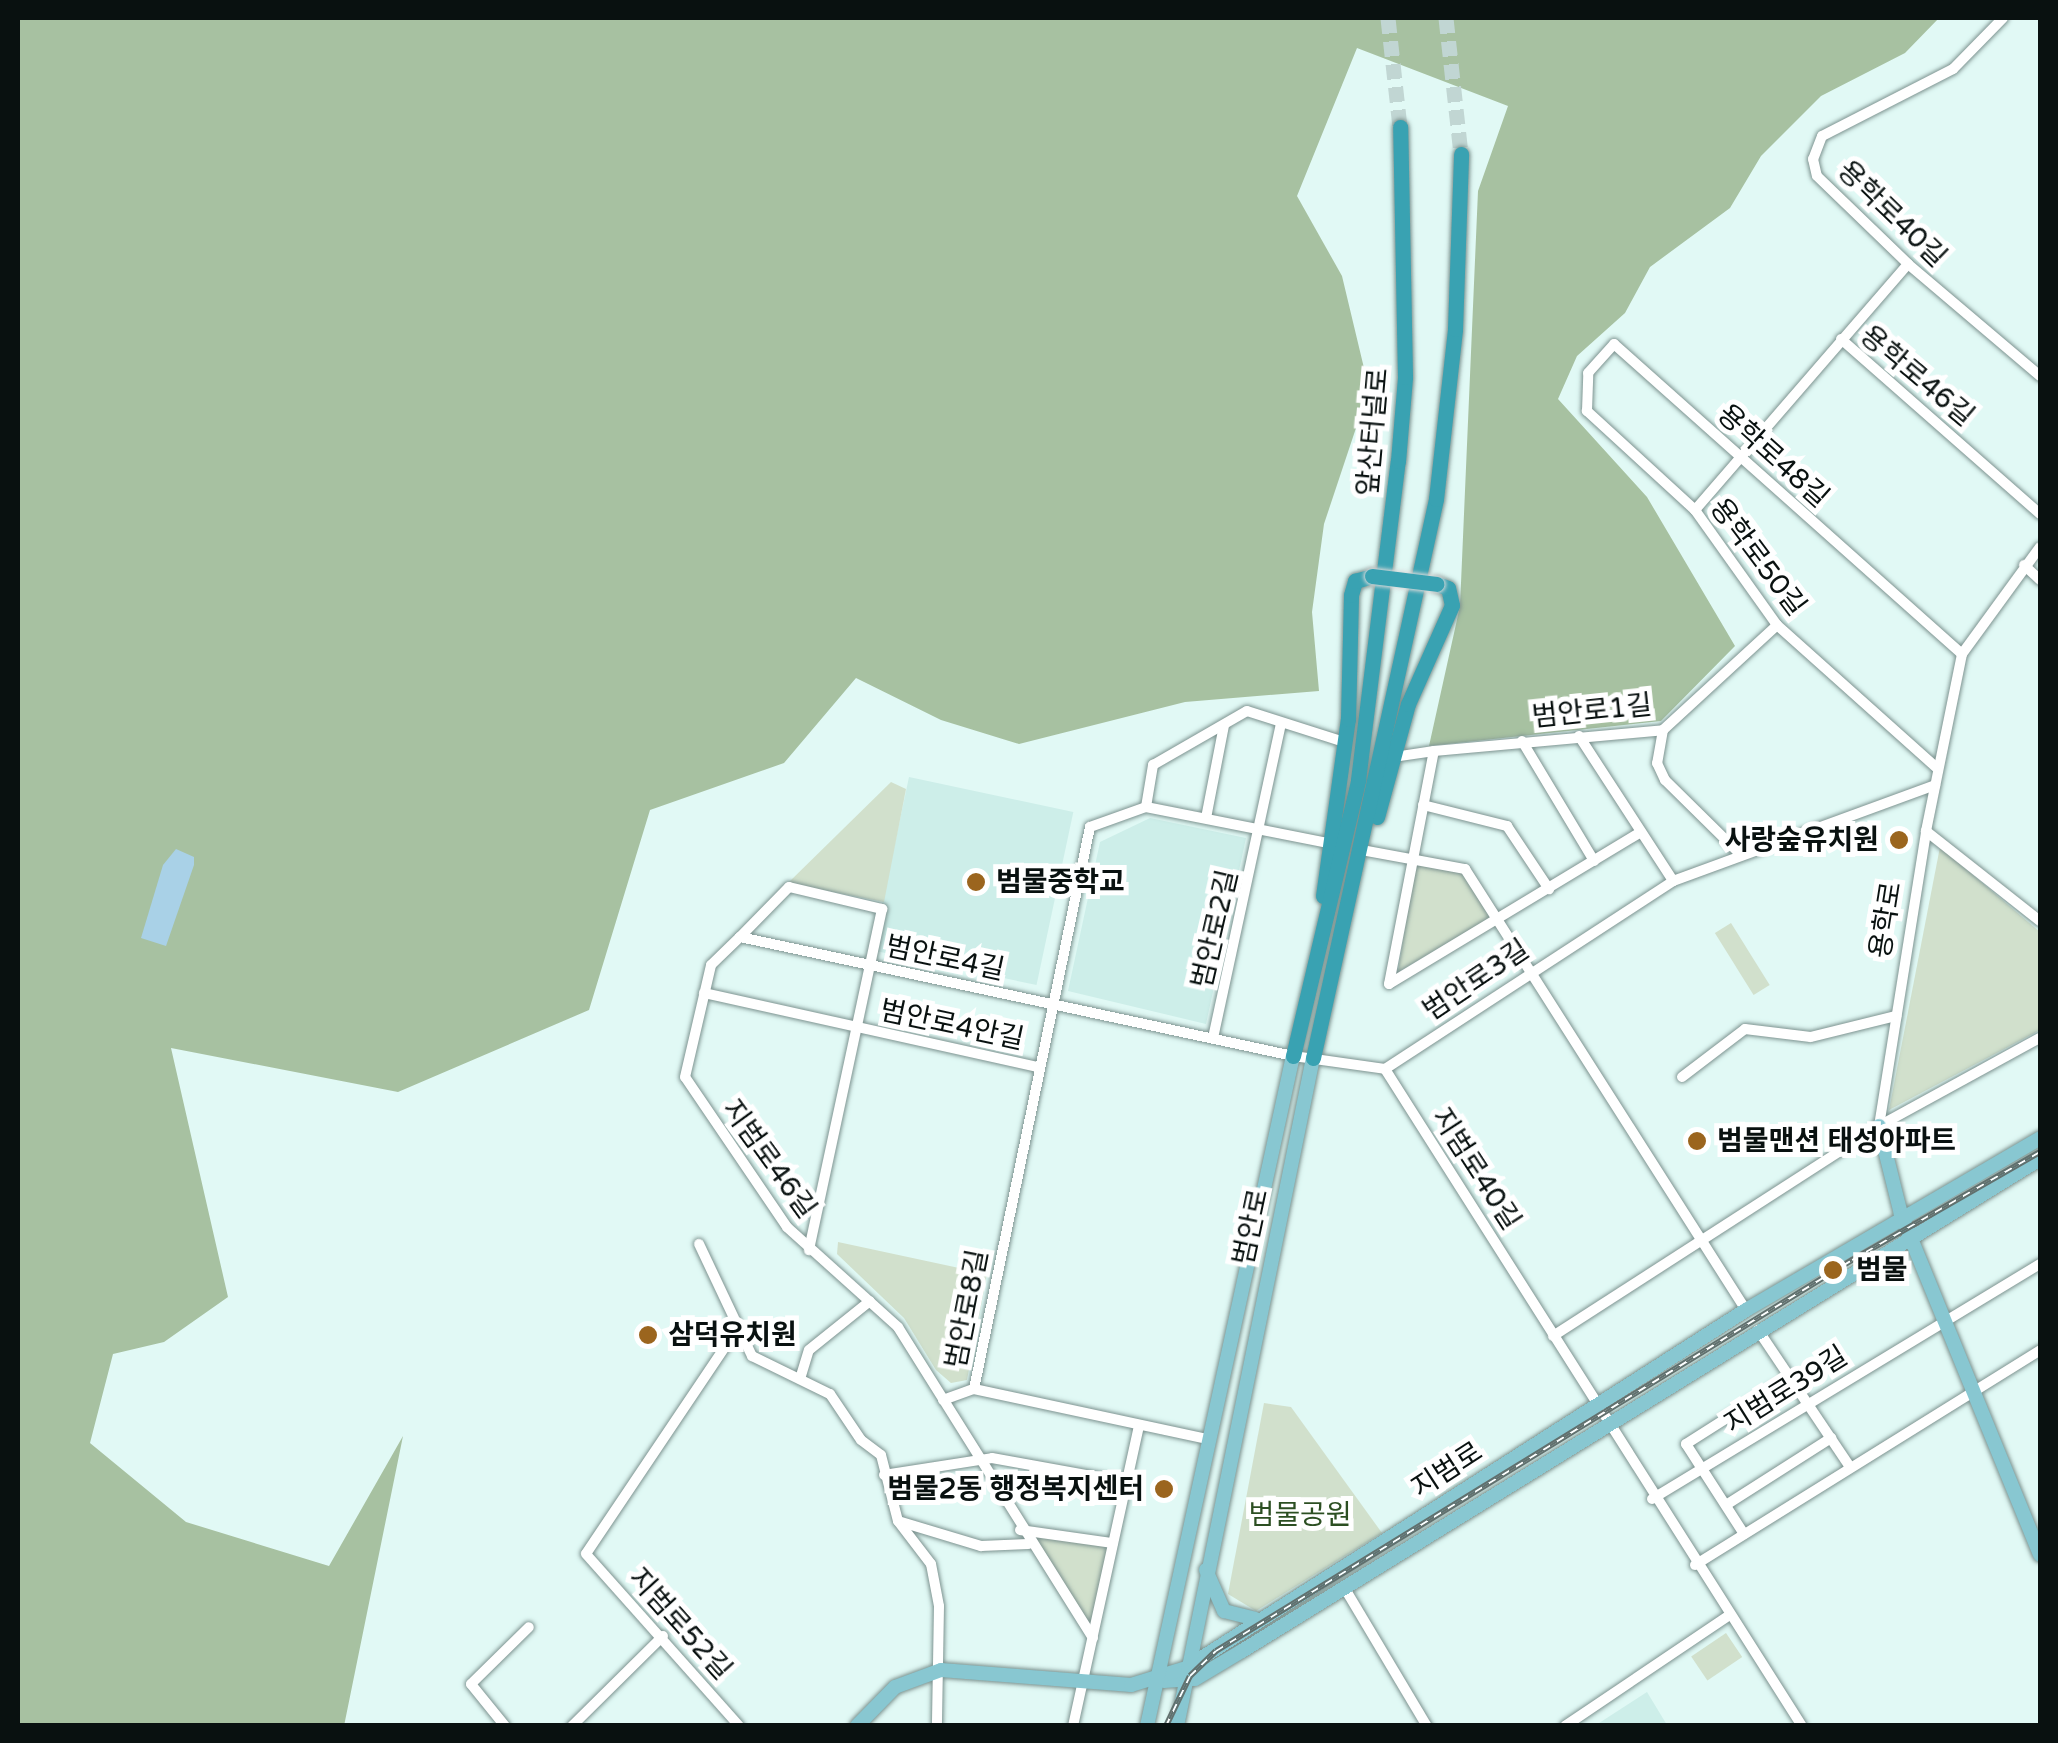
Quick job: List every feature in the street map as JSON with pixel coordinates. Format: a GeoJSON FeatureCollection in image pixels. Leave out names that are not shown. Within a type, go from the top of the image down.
{"type":"FeatureCollection","features":[{"type":"Feature","properties":{"kind":"highway","name":"앞산터널로"},"geometry":{"type":"LineString","coordinates":[[1364,739],[1405,377],[1400,128]]}},
{"type":"Feature","properties":{"kind":"highway","name":"범안로"},"geometry":{"type":"LineString","coordinates":[[1313,1058],[1330,963],[1425,567],[1456,330],[1461,154]]}},
{"type":"Feature","properties":{"kind":"highway"},"geometry":{"type":"LineString","coordinates":[[1320,942],[1328,843],[1344,742],[1351,596],[1355,582],[1372,576],[1437,584],[1448,588],[1452,605],[1408,704],[1330,963]]}},
{"type":"Feature","properties":{"kind":"highway","name":"범안로"},"geometry":{"type":"LineString","coordinates":[[1293,1056],[1364,739]]}},
{"type":"Feature","properties":{"kind":"main road","name":"범안로"},"geometry":{"type":"LineString","coordinates":[[1147,1726],[1293,1056]]}},
{"type":"Feature","properties":{"kind":"main road","name":"범안로"},"geometry":{"type":"LineString","coordinates":[[1177,1726],[1205,1565],[1313,1058]]}},
{"type":"Feature","properties":{"kind":"main road","name":"용학로"},"geometry":{"type":"LineString","coordinates":[[1880,1126],[1909,1236],[2040,1555]]}},
{"type":"Feature","properties":{"kind":"main road","name":"지범로"},"geometry":{"type":"LineString","coordinates":[[1185,1675],[1255,1619],[1746,1310],[1901,1214],[2040,1138]]}},
{"type":"Feature","properties":{"kind":"main road"},"geometry":{"type":"LineString","coordinates":[[857,1726],[894,1687],[941,1670],[1082,1682],[1158,1680],[1185,1675],[1344,1587],[1909,1236],[2040,1159]]}},
{"type":"Feature","properties":{"kind":"main road"},"geometry":{"type":"LineString","coordinates":[[1205,1565],[1224,1611],[1255,1619]]}},
{"type":"Feature","properties":{"kind":"street","name":"용학로40길"},"geometry":{"type":"LineString","coordinates":[[2003,18],[1953,69],[1822,136],[1813,159],[1817,176],[1908,264],[2040,376]]}},
{"type":"Feature","properties":{"kind":"street"},"geometry":{"type":"LineString","coordinates":[[1842,338],[1908,264]]}},
{"type":"Feature","properties":{"kind":"street","name":"용학로46길"},"geometry":{"type":"LineString","coordinates":[[1695,510],[1842,338],[2040,514]]}},
{"type":"Feature","properties":{"kind":"street","name":"용학로48길"},"geometry":{"type":"LineString","coordinates":[[1587,412],[1583,381],[1614,344],[1962,654]]}},
{"type":"Feature","properties":{"kind":"street","name":"용학로50길"},"geometry":{"type":"LineString","coordinates":[[1587,412],[1695,510],[1776,625],[1938,770]]}},
{"type":"Feature","properties":{"kind":"street","name":"용학로"},"geometry":{"type":"LineString","coordinates":[[1880,1126],[1926,831],[1962,654],[2040,547]]}},
{"type":"Feature","properties":{"kind":"street"},"geometry":{"type":"LineString","coordinates":[[2024,565],[2040,580]]}},
{"type":"Feature","properties":{"kind":"street","name":"범안로1길"},"geometry":{"type":"LineString","coordinates":[[1394,757],[1664,730],[1776,625]]}},
{"type":"Feature","properties":{"kind":"street"},"geometry":{"type":"LineString","coordinates":[[1146,806],[1153,765],[1247,712],[1344,742]]}},
{"type":"Feature","properties":{"kind":"street","name":"범안로2길"},"geometry":{"type":"LineString","coordinates":[[1213,1038],[1261,830],[1281,723]]}},
{"type":"Feature","properties":{"kind":"street"},"geometry":{"type":"LineString","coordinates":[[1206,818],[1224,725]]}},
{"type":"Feature","properties":{"kind":"street"},"geometry":{"type":"LineString","coordinates":[[1664,730],[1657,763],[1664,780],[1740,853]]}},
{"type":"Feature","properties":{"kind":"street"},"geometry":{"type":"LineString","coordinates":[[1579,736],[1673,882]]}},
{"type":"Feature","properties":{"kind":"street"},"geometry":{"type":"LineString","coordinates":[[1522,742],[1594,860]]}},
{"type":"Feature","properties":{"kind":"street"},"geometry":{"type":"LineString","coordinates":[[1434,751],[1388,984],[1641,832]]}},
{"type":"Feature","properties":{"kind":"street","name":"범안로3길"},"geometry":{"type":"LineString","coordinates":[[1385,1069],[1530,970],[1673,882],[1740,853],[1935,785]]}},
{"type":"Feature","properties":{"kind":"street"},"geometry":{"type":"LineString","coordinates":[[1423,805],[1508,826],[1549,888]]}},
{"type":"Feature","properties":{"kind":"street"},"geometry":{"type":"LineString","coordinates":[[1052,1004],[1090,828],[1146,806],[1328,843]]}},
{"type":"Feature","properties":{"kind":"street"},"geometry":{"type":"LineString","coordinates":[[1926,831],[2040,921]]}},
{"type":"Feature","properties":{"kind":"street"},"geometry":{"type":"LineString","coordinates":[[1367,850],[1466,869],[1746,1310]]}},
{"type":"Feature","properties":{"kind":"street","name":"범안로4안길"},"geometry":{"type":"LineString","coordinates":[[740,937],[789,887],[882,909],[809,1250]]}},
{"type":"Feature","properties":{"kind":"street"},"geometry":{"type":"LineString","coordinates":[[704,993],[711,965],[740,937]]}},
{"type":"Feature","properties":{"kind":"street","name":"범안로4길"},"geometry":{"type":"LineString","coordinates":[[740,937],[1293,1056]]}},
{"type":"Feature","properties":{"kind":"street","name":"범안로4안길"},"geometry":{"type":"LineString","coordinates":[[704,993],[1039,1067]]}},
{"type":"Feature","properties":{"kind":"street","name":"지범로46길"},"geometry":{"type":"LineString","coordinates":[[704,993],[684,1077],[758,1190],[809,1250],[898,1326],[1028,1544],[1093,1638]]}},
{"type":"Feature","properties":{"kind":"street","name":"범안로8길"},"geometry":{"type":"LineString","coordinates":[[1052,1004],[974,1389],[1208,1440]]}},
{"type":"Feature","properties":{"kind":"street"},"geometry":{"type":"LineString","coordinates":[[1682,1077],[1745,1028],[1810,1036],[1896,1016]]}},
{"type":"Feature","properties":{"kind":"street"},"geometry":{"type":"LineString","coordinates":[[1802,1726],[1652,1499],[1552,1333],[1880,1126],[2040,1038]]}},
{"type":"Feature","properties":{"kind":"street"},"geometry":{"type":"LineString","coordinates":[[1293,1056],[1385,1069]]}},
{"type":"Feature","properties":{"kind":"street","name":"지범로40길"},"geometry":{"type":"LineString","coordinates":[[1385,1069],[1552,1333]]}},
{"type":"Feature","properties":{"kind":"street"},"geometry":{"type":"LineString","coordinates":[[698,1244],[736,1332],[752,1356],[830,1394],[845,1421],[881,1455],[898,1521],[931,1564],[941,1670],[936,1726]]}},
{"type":"Feature","properties":{"kind":"street"},"geometry":{"type":"LineString","coordinates":[[1943,1318],[2040,1264]]}},
{"type":"Feature","properties":{"kind":"street"},"geometry":{"type":"LineString","coordinates":[[800,1379],[809,1350],[870,1301]]}},
{"type":"Feature","properties":{"kind":"street","name":"지범로39길"},"geometry":{"type":"LineString","coordinates":[[1652,1499],[1943,1318]]}},
{"type":"Feature","properties":{"kind":"street"},"geometry":{"type":"LineString","coordinates":[[1758,1330],[1850,1467]]}},
{"type":"Feature","properties":{"kind":"street","name":"지범로52길"},"geometry":{"type":"LineString","coordinates":[[736,1332],[586,1554],[663,1636],[738,1726]]}},
{"type":"Feature","properties":{"kind":"street"},"geometry":{"type":"LineString","coordinates":[[1695,1565],[1973,1388],[2040,1350]]}},
{"type":"Feature","properties":{"kind":"street"},"geometry":{"type":"LineString","coordinates":[[1744,1534],[1686,1444],[1790,1378]]}},
{"type":"Feature","properties":{"kind":"street"},"geometry":{"type":"LineString","coordinates":[[943,1400],[974,1389]]}},
{"type":"Feature","properties":{"kind":"street"},"geometry":{"type":"LineString","coordinates":[[1074,1726],[1139,1425]]}},
{"type":"Feature","properties":{"kind":"street"},"geometry":{"type":"LineString","coordinates":[[1726,1505],[1830,1438]]}},
{"type":"Feature","properties":{"kind":"street"},"geometry":{"type":"LineString","coordinates":[[884,1475],[977,1458],[1126,1482]]}},
{"type":"Feature","properties":{"kind":"street"},"geometry":{"type":"LineString","coordinates":[[898,1521],[981,1546],[1028,1544]]}},
{"type":"Feature","properties":{"kind":"street"},"geometry":{"type":"LineString","coordinates":[[1020,1530],[1113,1543]]}},
{"type":"Feature","properties":{"kind":"street"},"geometry":{"type":"LineString","coordinates":[[1344,1587],[1427,1726]]}},
{"type":"Feature","properties":{"kind":"street"},"geometry":{"type":"LineString","coordinates":[[1565,1726],[1728,1616]]}},
{"type":"Feature","properties":{"kind":"street"},"geometry":{"type":"LineString","coordinates":[[504,1726],[470,1684],[529,1627]]}},
{"type":"Feature","properties":{"kind":"street"},"geometry":{"type":"LineString","coordinates":[[572,1726],[663,1636]]}},
{"type":"Feature","properties":{"kind":"shaded area","name":"범물중학교"},"geometry":{"type":"Polygon","coordinates":[[[909,777],[1073,812],[1037,985],[872,950],[909,777]]]}},
{"type":"Feature","properties":{"kind":"shaded area"},"geometry":{"type":"Polygon","coordinates":[[[1150,818],[1246,838],[1206,1024],[1068,991],[1100,842],[1150,818]]]}},
{"type":"Feature","properties":{"kind":"shaded area"},"geometry":{"type":"Polygon","coordinates":[[[176,849],[194,857],[194,865],[166,946],[141,938],[163,865],[176,849]]]}},
{"type":"Feature","properties":{"kind":"shaded area"},"geometry":{"type":"Polygon","coordinates":[[[1647,1692],[1667,1725],[1596,1725],[1647,1692]]]}},
{"type":"Feature","properties":{"kind":"green space"},"geometry":{"type":"Polygon","coordinates":[[[18,18],[1939,18],[1905,53],[1821,96],[1761,156],[1730,208],[1650,267],[1625,313],[1577,356],[1558,399],[1647,497],[1735,646],[1661,721],[1429,746],[1460,606],[1478,191],[1508,106],[1357,48],[1297,196],[1342,276],[1369,389],[1324,524],[1312,612],[1319,691],[1185,702],[1019,744],[941,720],[856,678],[784,763],[650,810],[589,1010],[398,1092],[171,1048],[228,1297],[164,1342],[113,1354],[90,1443],[186,1522],[329,1566],[403,1436],[344,1726],[18,1725],[18,18]]]}},
{"type":"Feature","properties":{"kind":"green space"},"geometry":{"type":"Polygon","coordinates":[[[891,782],[906,789],[884,902],[788,883],[891,782]]]}},
{"type":"Feature","properties":{"kind":"green space"},"geometry":{"type":"Polygon","coordinates":[[[1940,847],[2040,932],[2040,1030],[1889,1110],[1940,847]]]}},
{"type":"Feature","properties":{"kind":"green space"},"geometry":{"type":"Polygon","coordinates":[[[1415,865],[1463,873],[1490,918],[1398,972],[1415,865]]]}},
{"type":"Feature","properties":{"kind":"green space"},"geometry":{"type":"Polygon","coordinates":[[[1731,923],[1770,985],[1754,995],[1715,933],[1731,923]]]}},
{"type":"Feature","properties":{"kind":"green space"},"geometry":{"type":"Polygon","coordinates":[[[838,1242],[987,1274],[967,1380],[951,1383],[936,1370],[904,1318],[837,1254],[838,1242]]]}},
{"type":"Feature","properties":{"kind":"green space","name":"범물공원"},"geometry":{"type":"Polygon","coordinates":[[[1264,1403],[1291,1407],[1382,1533],[1256,1611],[1228,1594],[1264,1403]]]}},
{"type":"Feature","properties":{"kind":"green space"},"geometry":{"type":"Polygon","coordinates":[[[1030,1535],[1110,1545],[1092,1632],[1030,1535]]]}},
{"type":"Feature","properties":{"kind":"green space"},"geometry":{"type":"Polygon","coordinates":[[[1726,1633],[1742,1657],[1707,1681],[1691,1656],[1726,1633]]]}},
{"type":"Feature","properties":{"kind":"tunnel"},"geometry":{"type":"LineString","coordinates":[[1388,18],[1400,127]]}},
{"type":"Feature","properties":{"kind":"tunnel"},"geometry":{"type":"LineString","coordinates":[[1446,18],[1461,154]]}},
{"type":"Feature","properties":{"kind":"railway"},"geometry":{"type":"LineString","coordinates":[[1166,1726],[1190,1676],[1216,1651],[1852,1260],[2040,1152]]}},
{"type":"Feature","properties":{"kind":"place","name":"사랑숲유치원"},"geometry":{"type":"Point","coordinates":[1899,840]}},
{"type":"Feature","properties":{"kind":"place","name":"범물중학교"},"geometry":{"type":"Point","coordinates":[976,882]}},
{"type":"Feature","properties":{"kind":"place","name":"범물맨션 태성아파트"},"geometry":{"type":"Point","coordinates":[1697,1141]}},
{"type":"Feature","properties":{"kind":"place","name":"범물"},"geometry":{"type":"Point","coordinates":[1833,1270]}},
{"type":"Feature","properties":{"kind":"place","name":"삼덕유치원"},"geometry":{"type":"Point","coordinates":[648,1335]}},
{"type":"Feature","properties":{"kind":"place","name":"범물2동 행정복지센터"},"geometry":{"type":"Point","coordinates":[1164,1489]}}]}
